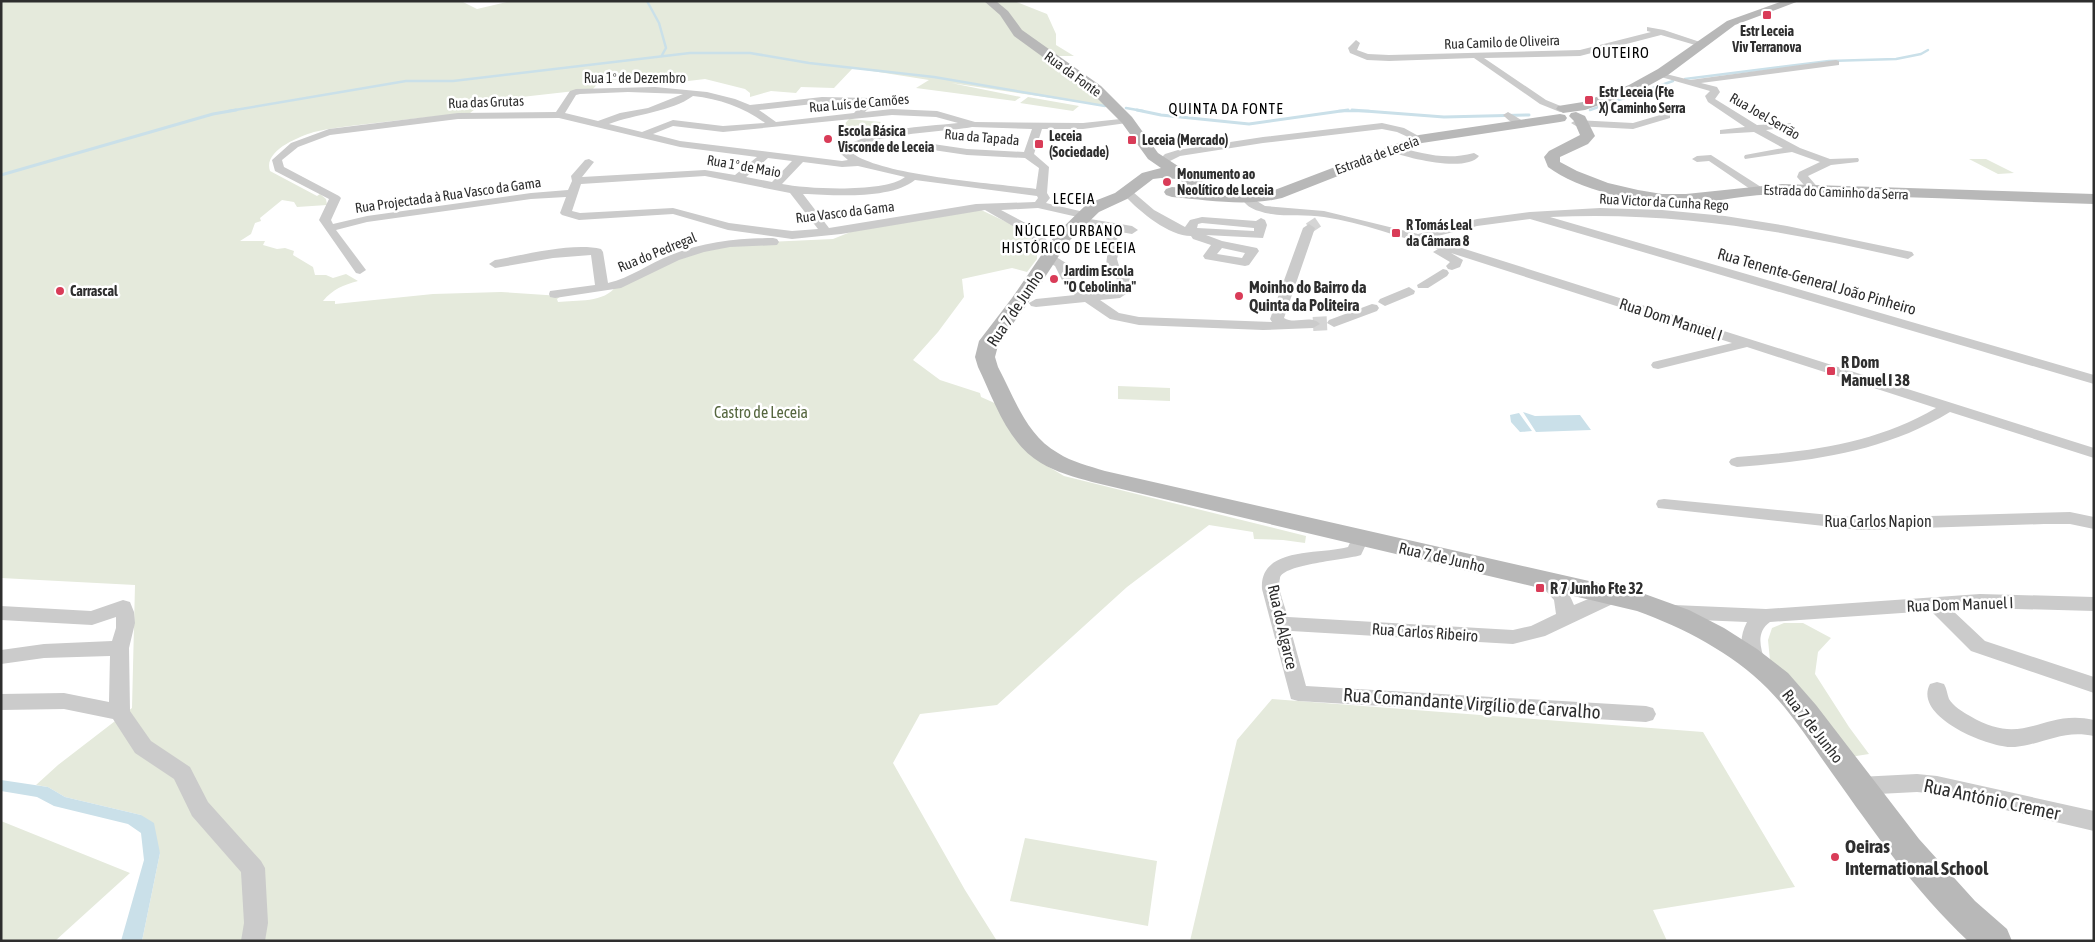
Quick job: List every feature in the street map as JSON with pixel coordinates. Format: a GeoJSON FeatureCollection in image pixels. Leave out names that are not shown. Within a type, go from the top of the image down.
{"type":"FeatureCollection","features":[{"type":"Feature","properties":{"kind":"main road","name":"Rua da Fonte"},"geometry":{"type":"LineString","coordinates":[[989,1],[1000,9],[1018,33],[1090,84],[1131,125],[1155,157],[1186,178]]}},
{"type":"Feature","properties":{"kind":"main road","name":"Estrada de Leceia"},"geometry":{"type":"LineString","coordinates":[[1125,195],[1168,192],[1247,198],[1276,195],[1419,139],[1555,116],[1634,88],[1658,75],[1731,23],[1794,1]]}},
{"type":"Feature","properties":{"kind":"main road","name":"Estrada do Caminho da Serra"},"geometry":{"type":"LineString","coordinates":[[1555,116],[1588,133],[1587,139],[1558,152],[1552,160],[1563,171],[1605,188],[1627,193],[1677,199],[1757,189],[2094,198]]}},
{"type":"Feature","properties":{"kind":"main road"},"geometry":{"type":"LineString","coordinates":[[1147,177],[1161,172],[1186,178],[1190,186],[1186,189],[1168,192],[1145,185],[1147,177],[1155,157]]}},
{"type":"Feature","properties":{"kind":"main road","name":"Estrada de Leceia"},"geometry":{"type":"LineString","coordinates":[[1089,212],[1125,195],[1147,177]]}},
{"type":"Feature","properties":{"kind":"main road","name":"Estrada de Leceia"},"geometry":{"type":"LineString","coordinates":[[1186,178],[1201,187],[1223,195]]}},
{"type":"Feature","properties":{"kind":"main road","name":"Rua 7 de Junho"},"geometry":{"type":"LineString","coordinates":[[1089,212],[1061,239],[1048,257],[1019,302],[989,341],[985,357],[988,367],[1022,432],[1032,446],[1070,468],[1100,477],[1612,596],[1666,611],[1683,618],[1755,661],[1778,681],[1925,870],[1966,915],[1994,941]]}},
{"type":"Feature","properties":{"kind":"street"},"geometry":{"type":"LineString","coordinates":[[1641,26],[1702,44]]}},
{"type":"Feature","properties":{"kind":"street","name":"Rua Camilo de Oliveira"},"geometry":{"type":"LineString","coordinates":[[1356,43],[1352,48],[1353,51],[1372,58],[1477,57],[1584,52],[1661,32]]}},
{"type":"Feature","properties":{"kind":"street"},"geometry":{"type":"LineString","coordinates":[[1477,57],[1555,116],[1633,126],[1667,116]]}},
{"type":"Feature","properties":{"kind":"street"},"geometry":{"type":"LineString","coordinates":[[1687,81],[1836,63]]}},
{"type":"Feature","properties":{"kind":"street","name":"Rua Joel Serrão"},"geometry":{"type":"LineString","coordinates":[[1658,75],[1714,89],[1716,92],[1710,96],[1710,100],[1772,140],[1829,162]]}},
{"type":"Feature","properties":{"kind":"street","name":"Rua 1º de Dezembro"},"geometry":{"type":"LineString","coordinates":[[559,115],[573,92],[579,91],[673,90],[696,93],[751,108]]}},
{"type":"Feature","properties":{"kind":"street"},"geometry":{"type":"LineString","coordinates":[[604,127],[623,114],[650,110],[696,93]]}},
{"type":"Feature","properties":{"kind":"street"},"geometry":{"type":"LineString","coordinates":[[751,108],[822,100],[870,101],[858,113],[859,115]]}},
{"type":"Feature","properties":{"kind":"street"},"geometry":{"type":"LineString","coordinates":[[751,108],[774,125]]}},
{"type":"Feature","properties":{"kind":"street"},"geometry":{"type":"LineString","coordinates":[[643,135],[673,124],[675,117],[650,110]]}},
{"type":"Feature","properties":{"kind":"street","name":"Rua Luís de Camões"},"geometry":{"type":"LineString","coordinates":[[673,124],[723,129],[892,112],[949,116],[974,125],[1131,125]]}},
{"type":"Feature","properties":{"kind":"street","name":"Rua das Grutas"},"geometry":{"type":"LineString","coordinates":[[329,132],[458,116],[559,115],[604,127],[702,148],[842,164],[858,163],[913,176],[1041,199]]}},
{"type":"Feature","properties":{"kind":"street"},"geometry":{"type":"LineString","coordinates":[[858,163],[846,154],[850,147],[855,145],[896,134],[974,125]]}},
{"type":"Feature","properties":{"kind":"street"},"geometry":{"type":"LineString","coordinates":[[1724,132],[1788,125]]}},
{"type":"Feature","properties":{"kind":"street"},"geometry":{"type":"LineString","coordinates":[[1038,126],[1028,155],[1044,167],[1041,199],[1089,212],[1108,226],[1132,230]]}},
{"type":"Feature","properties":{"kind":"street"},"geometry":{"type":"LineString","coordinates":[[1155,157],[1263,140],[1382,126],[1400,130],[1419,139]]}},
{"type":"Feature","properties":{"kind":"street"},"geometry":{"type":"LineString","coordinates":[[702,148],[723,129]]}},
{"type":"Feature","properties":{"kind":"street"},"geometry":{"type":"LineString","coordinates":[[329,132],[298,142],[283,152],[277,160],[279,169],[289,176],[335,198],[325,220],[360,270]]}},
{"type":"Feature","properties":{"kind":"street","name":"Rua da Tapada"},"geometry":{"type":"LineString","coordinates":[[933,147],[986,154],[1028,155]]}},
{"type":"Feature","properties":{"kind":"street"},"geometry":{"type":"LineString","coordinates":[[1393,148],[1413,156],[1441,161],[1472,158],[1474,156]]}},
{"type":"Feature","properties":{"kind":"street"},"geometry":{"type":"LineString","coordinates":[[1749,157],[1792,149]]}},
{"type":"Feature","properties":{"kind":"street"},"geometry":{"type":"LineString","coordinates":[[737,179],[766,155]]}},
{"type":"Feature","properties":{"kind":"street"},"geometry":{"type":"LineString","coordinates":[[1697,160],[1723,157]]}},
{"type":"Feature","properties":{"kind":"street"},"geometry":{"type":"LineString","coordinates":[[1711,158],[1757,189]]}},
{"type":"Feature","properties":{"kind":"street"},"geometry":{"type":"LineString","coordinates":[[774,186],[800,159]]}},
{"type":"Feature","properties":{"kind":"street"},"geometry":{"type":"LineString","coordinates":[[1814,190],[1802,177],[1803,174],[1829,162],[1854,160]]}},
{"type":"Feature","properties":{"kind":"street","name":"Rua Vasco da Gama"},"geometry":{"type":"LineString","coordinates":[[589,162],[576,176],[577,181],[566,213],[571,215],[590,216],[673,211],[744,229],[792,235],[841,230],[968,208],[1041,199]]}},
{"type":"Feature","properties":{"kind":"street","name":"Rua 1º de Maio"},"geometry":{"type":"LineString","coordinates":[[577,181],[704,172],[794,190],[826,232]]}},
{"type":"Feature","properties":{"kind":"street"},"geometry":{"type":"LineString","coordinates":[[794,190],[844,192],[893,187],[907,182],[913,176]]}},
{"type":"Feature","properties":{"kind":"street","name":"Rua Projectada à Rua Vasco da Gama"},"geometry":{"type":"LineString","coordinates":[[329,228],[368,219],[531,196],[572,193]]}},
{"type":"Feature","properties":{"kind":"street"},"geometry":{"type":"LineString","coordinates":[[1125,195],[1159,220],[1218,244]]}},
{"type":"Feature","properties":{"kind":"street","name":"Rua Dom Manuel I"},"geometry":{"type":"LineString","coordinates":[[1247,198],[1262,218],[1318,221],[1417,238],[2094,453]]}},
{"type":"Feature","properties":{"kind":"street"},"geometry":{"type":"LineString","coordinates":[[988,207],[1029,230],[1042,242],[1048,257],[1060,263],[1071,286],[1084,297],[1115,316],[1139,320],[1263,326],[1313,324]]}},
{"type":"Feature","properties":{"kind":"street","name":"Rua Victor da Cunha Rego"},"geometry":{"type":"LineString","coordinates":[[1417,238],[1480,222],[1530,216],[1624,212],[1700,217],[1803,231],[1908,255]]}},
{"type":"Feature","properties":{"kind":"street","name":"Rua Tenente-General João Pinheiro"},"geometry":{"type":"LineString","coordinates":[[1530,216],[2094,380]]}},
{"type":"Feature","properties":{"kind":"street"},"geometry":{"type":"LineString","coordinates":[[1191,232],[1259,235],[1262,218]]}},
{"type":"Feature","properties":{"kind":"street"},"geometry":{"type":"LineString","coordinates":[[1286,325],[1277,318],[1318,221],[1387,235],[1442,253],[1457,260],[1456,264],[1448,270],[1422,285]]}},
{"type":"Feature","properties":{"kind":"street"},"geometry":{"type":"LineString","coordinates":[[1036,304],[1120,294],[1124,278],[1114,271],[1112,265],[1111,259],[1114,247],[1108,226]]}},
{"type":"Feature","properties":{"kind":"street","name":"Rua do Pedregal"},"geometry":{"type":"LineString","coordinates":[[555,294],[602,288],[636,278],[662,263],[720,244],[815,238],[830,236],[841,230]]}},
{"type":"Feature","properties":{"kind":"street","name":"Rua do Pedregal"},"geometry":{"type":"LineString","coordinates":[[495,264],[553,254],[597,252],[602,288]]}},
{"type":"Feature","properties":{"kind":"street"},"geometry":{"type":"LineString","coordinates":[[1385,302],[1409,291]]}},
{"type":"Feature","properties":{"kind":"street"},"geometry":{"type":"LineString","coordinates":[[1334,323],[1372,308]]}},
{"type":"Feature","properties":{"kind":"street"},"geometry":{"type":"LineString","coordinates":[[1658,365],[1748,343]]}},
{"type":"Feature","properties":{"kind":"street"},"geometry":{"type":"LineString","coordinates":[[1737,462],[1795,458],[1850,448],[1912,428],[1948,407]]}},
{"type":"Feature","properties":{"kind":"street","name":"Rua Carlos Napion"},"geometry":{"type":"LineString","coordinates":[[1664,504],[1765,512],[1812,520],[1862,524],[2044,518],[2070,518],[2094,523]]}},
{"type":"Feature","properties":{"kind":"street","name":"Rua do Algarce"},"geometry":{"type":"LineString","coordinates":[[1298,693],[1271,589],[1271,576],[1276,569],[1304,559],[1347,555],[1355,551],[1360,538]]}},
{"type":"Feature","properties":{"kind":"street"},"geometry":{"type":"LineString","coordinates":[[1546,581],[1566,605],[1565,616]]}},
{"type":"Feature","properties":{"kind":"street","name":"Rua Carlos Ribeiro"},"geometry":{"type":"LineString","coordinates":[[1280,623],[1513,637],[1527,636],[1565,616],[1612,596]]}},
{"type":"Feature","properties":{"kind":"street","name":"Rua Dom Manuel I"},"geometry":{"type":"LineString","coordinates":[[1666,611],[1766,616],[1980,601],[2094,604]]}},
{"type":"Feature","properties":{"kind":"street"},"geometry":{"type":"LineString","coordinates":[[1935,604],[1978,646],[2094,685]]}},
{"type":"Feature","properties":{"kind":"street"},"geometry":{"type":"LineString","coordinates":[[1,613],[92,618],[122,607],[126,617],[126,629],[119,648],[120,664],[117,693],[120,712],[143,747],[182,773],[200,810],[253,868],[256,923],[253,941]]}},
{"type":"Feature","properties":{"kind":"street"},"geometry":{"type":"LineString","coordinates":[[1755,661],[1751,650],[1750,635],[1758,620],[1766,616]]}},
{"type":"Feature","properties":{"kind":"street"},"geometry":{"type":"LineString","coordinates":[[1,657],[44,651],[119,648]]}},
{"type":"Feature","properties":{"kind":"street"},"geometry":{"type":"LineString","coordinates":[[1937,690],[1939,701],[1949,712],[1979,730],[1998,738],[2013,739],[2073,723],[2094,728]]}},
{"type":"Feature","properties":{"kind":"street","name":"Rua Comandante Virgílio de Carvalho"},"geometry":{"type":"LineString","coordinates":[[1298,693],[1646,714]]}},
{"type":"Feature","properties":{"kind":"street"},"geometry":{"type":"LineString","coordinates":[[1,702],[64,701],[120,712]]}},
{"type":"Feature","properties":{"kind":"street","name":"Rua António Cremer"},"geometry":{"type":"LineString","coordinates":[[1859,786],[1917,783],[1937,785],[2094,821]]}},
{"type":"Feature","properties":{"kind":"green space","name":"Castro de Leceia"},"geometry":{"type":"Polygon","coordinates":[[[1,1],[461,1],[477,9],[511,1],[1014,1],[1047,14],[1056,34],[1056,45],[1074,56],[1058,56],[1112,107],[951,83],[1021,97],[1015,101],[916,88],[929,80],[853,68],[834,88],[801,87],[796,93],[771,91],[750,97],[750,93],[745,89],[705,79],[680,82],[655,79],[601,80],[593,89],[485,101],[470,113],[340,127],[299,137],[277,151],[269,164],[270,171],[317,196],[320,194],[326,199],[327,205],[297,207],[294,202],[282,200],[260,218],[261,221],[255,223],[251,234],[240,241],[265,241],[263,245],[294,251],[293,255],[313,267],[315,275],[326,275],[333,278],[346,274],[358,281],[339,288],[323,301],[335,301],[335,304],[433,294],[501,292],[561,296],[557,299],[558,302],[598,298],[616,286],[693,252],[745,243],[833,239],[853,231],[979,209],[1015,226],[1029,236],[1037,247],[1037,259],[1027,272],[1012,268],[962,279],[964,297],[938,332],[913,360],[940,380],[980,393],[981,397],[999,405],[1044,464],[1064,476],[1306,536],[1305,543],[1254,539],[1253,532],[1209,525],[1127,587],[997,705],[920,714],[893,763],[965,890],[997,941],[142,941],[160,853],[141,815],[65,797],[48,787],[36,785],[58,765],[132,708],[135,585],[1,578],[1,1]]]}},
{"type":"Feature","properties":{"kind":"green space"},"geometry":{"type":"Polygon","coordinates":[[[1028,97],[1079,106],[1073,111],[1020,103],[1028,97]]]}},
{"type":"Feature","properties":{"kind":"green space"},"geometry":{"type":"Polygon","coordinates":[[[849,119],[881,122],[874,130],[842,127],[849,119]]]}},
{"type":"Feature","properties":{"kind":"green space"},"geometry":{"type":"Polygon","coordinates":[[[1969,159],[1986,159],[2014,173],[1998,174],[1969,159]]]}},
{"type":"Feature","properties":{"kind":"green space"},"geometry":{"type":"Polygon","coordinates":[[[1118,386],[1170,388],[1170,401],[1118,399],[1118,386]]]}},
{"type":"Feature","properties":{"kind":"green space"},"geometry":{"type":"Polygon","coordinates":[[[1784,623],[1803,623],[1831,638],[1818,652],[1815,674],[1869,754],[1850,757],[1770,660],[1768,640],[1772,628],[1784,623]]]}},
{"type":"Feature","properties":{"kind":"green space"},"geometry":{"type":"Polygon","coordinates":[[[1272,699],[1703,732],[1795,887],[1653,910],[1667,941],[1190,941],[1237,740],[1272,699]]]}},
{"type":"Feature","properties":{"kind":"green space"},"geometry":{"type":"Polygon","coordinates":[[[1,821],[130,873],[55,941],[1,941],[1,821]]]}},
{"type":"Feature","properties":{"kind":"green space"},"geometry":{"type":"Polygon","coordinates":[[[1025,838],[1157,861],[1148,926],[1010,901],[1025,838]]]}},
{"type":"Feature","properties":{"kind":"water"},"geometry":{"type":"Polygon","coordinates":[[[1523,412],[1535,416],[1580,415],[1591,430],[1536,432],[1523,412]]]}},
{"type":"Feature","properties":{"kind":"water"},"geometry":{"type":"Polygon","coordinates":[[[1519,413],[1532,431],[1520,432],[1511,422],[1510,415],[1519,413]]]}},
{"type":"Feature","properties":{"kind":"water"},"geometry":{"type":"Polygon","coordinates":[[[1,780],[48,787],[65,797],[141,815],[154,823],[160,853],[142,941],[121,941],[144,860],[141,833],[128,824],[54,806],[37,797],[1,791],[1,780]]]}},
{"type":"Feature","properties":{"kind":"waterway"},"geometry":{"type":"LineString","coordinates":[[647,1],[659,23],[666,48],[662,55]]}},
{"type":"Feature","properties":{"kind":"waterway"},"geometry":{"type":"LineString","coordinates":[[1685,79],[1829,61],[1896,59],[1921,54],[1928,50]]}},
{"type":"Feature","properties":{"kind":"waterway"},"geometry":{"type":"LineString","coordinates":[[229,111],[406,81],[453,81],[690,53],[750,53],[809,63],[934,77],[1105,106]]}},
{"type":"Feature","properties":{"kind":"waterway"},"geometry":{"type":"LineString","coordinates":[[1590,110],[1673,81]]}},
{"type":"Feature","properties":{"kind":"waterway"},"geometry":{"type":"LineString","coordinates":[[1126,108],[1143,111]]}},
{"type":"Feature","properties":{"kind":"waterway"},"geometry":{"type":"LineString","coordinates":[[1,175],[213,114],[236,110]]}},
{"type":"Feature","properties":{"kind":"waterway"},"geometry":{"type":"LineString","coordinates":[[1137,110],[1161,115],[1249,124],[1341,111]]}},
{"type":"Feature","properties":{"kind":"waterway"},"geometry":{"type":"LineString","coordinates":[[1341,111],[1348,110]]}},
{"type":"Feature","properties":{"kind":"waterway"},"geometry":{"type":"LineString","coordinates":[[1352,110],[1365,111]]}},
{"type":"Feature","properties":{"kind":"waterway"},"geometry":{"type":"LineString","coordinates":[[1341,111],[1365,111]]}},
{"type":"Feature","properties":{"kind":"waterway"},"geometry":{"type":"LineString","coordinates":[[1365,111],[1444,117],[1529,115]]}},
{"type":"Feature","properties":{"kind":"tunnel"},"geometry":{"type":"LineString","coordinates":[[1309,228],[1318,222]]}},
{"type":"Feature","properties":{"kind":"tunnel"},"geometry":{"type":"LineString","coordinates":[[1313,324],[1334,323]]}},
{"type":"Feature","properties":{"kind":"place","name":"Estr Leceia Viv Terranova"},"geometry":{"type":"Point","coordinates":[1767,15]}},
{"type":"Feature","properties":{"kind":"place","name":"Estr Leceia (Fte X) Caminho Serra"},"geometry":{"type":"Point","coordinates":[1589,100]}},
{"type":"Feature","properties":{"kind":"place","name":"Escola Básica Visconde de Leceia"},"geometry":{"type":"Point","coordinates":[828,139]}},
{"type":"Feature","properties":{"kind":"place","name":"Leceia (Mercado)"},"geometry":{"type":"Point","coordinates":[1132,140]}},
{"type":"Feature","properties":{"kind":"place","name":"Leceia (Sociedade)"},"geometry":{"type":"Point","coordinates":[1039,144]}},
{"type":"Feature","properties":{"kind":"place","name":"Monumento ao Neolítico de Leceia"},"geometry":{"type":"Point","coordinates":[1167,182]}},
{"type":"Feature","properties":{"kind":"place","name":"R Tomás Leal da Câmara 8"},"geometry":{"type":"Point","coordinates":[1396,233]}},
{"type":"Feature","properties":{"kind":"place","name":"Jardim Escola \"O Cebolinha\""},"geometry":{"type":"Point","coordinates":[1054,279]}},
{"type":"Feature","properties":{"kind":"place","name":"Carrascal"},"geometry":{"type":"Point","coordinates":[60,291]}},
{"type":"Feature","properties":{"kind":"place","name":"Moinho do Bairro da Quinta da Politeira"},"geometry":{"type":"Point","coordinates":[1239,296]}},
{"type":"Feature","properties":{"kind":"place","name":"R Dom Manuel I 38"},"geometry":{"type":"Point","coordinates":[1831,371]}},
{"type":"Feature","properties":{"kind":"place","name":"R 7 Junho Fte 32"},"geometry":{"type":"Point","coordinates":[1540,588]}},
{"type":"Feature","properties":{"kind":"place","name":"Oeiras International School"},"geometry":{"type":"Point","coordinates":[1835,857]}},
{"type":"Feature","properties":{"kind":"district","name":"OUTEIRO"},"geometry":{"type":"Point","coordinates":[1621,53]}},
{"type":"Feature","properties":{"kind":"district","name":"QUINTA DA FONTE"},"geometry":{"type":"Point","coordinates":[1226,109]}},
{"type":"Feature","properties":{"kind":"district","name":"LECEIA"},"geometry":{"type":"Point","coordinates":[1074,199]}},
{"type":"Feature","properties":{"kind":"district","name":"NÚCLEO URBANO HISTÓRICO DE LECEIA"},"geometry":{"type":"Point","coordinates":[1069,240]}}]}
